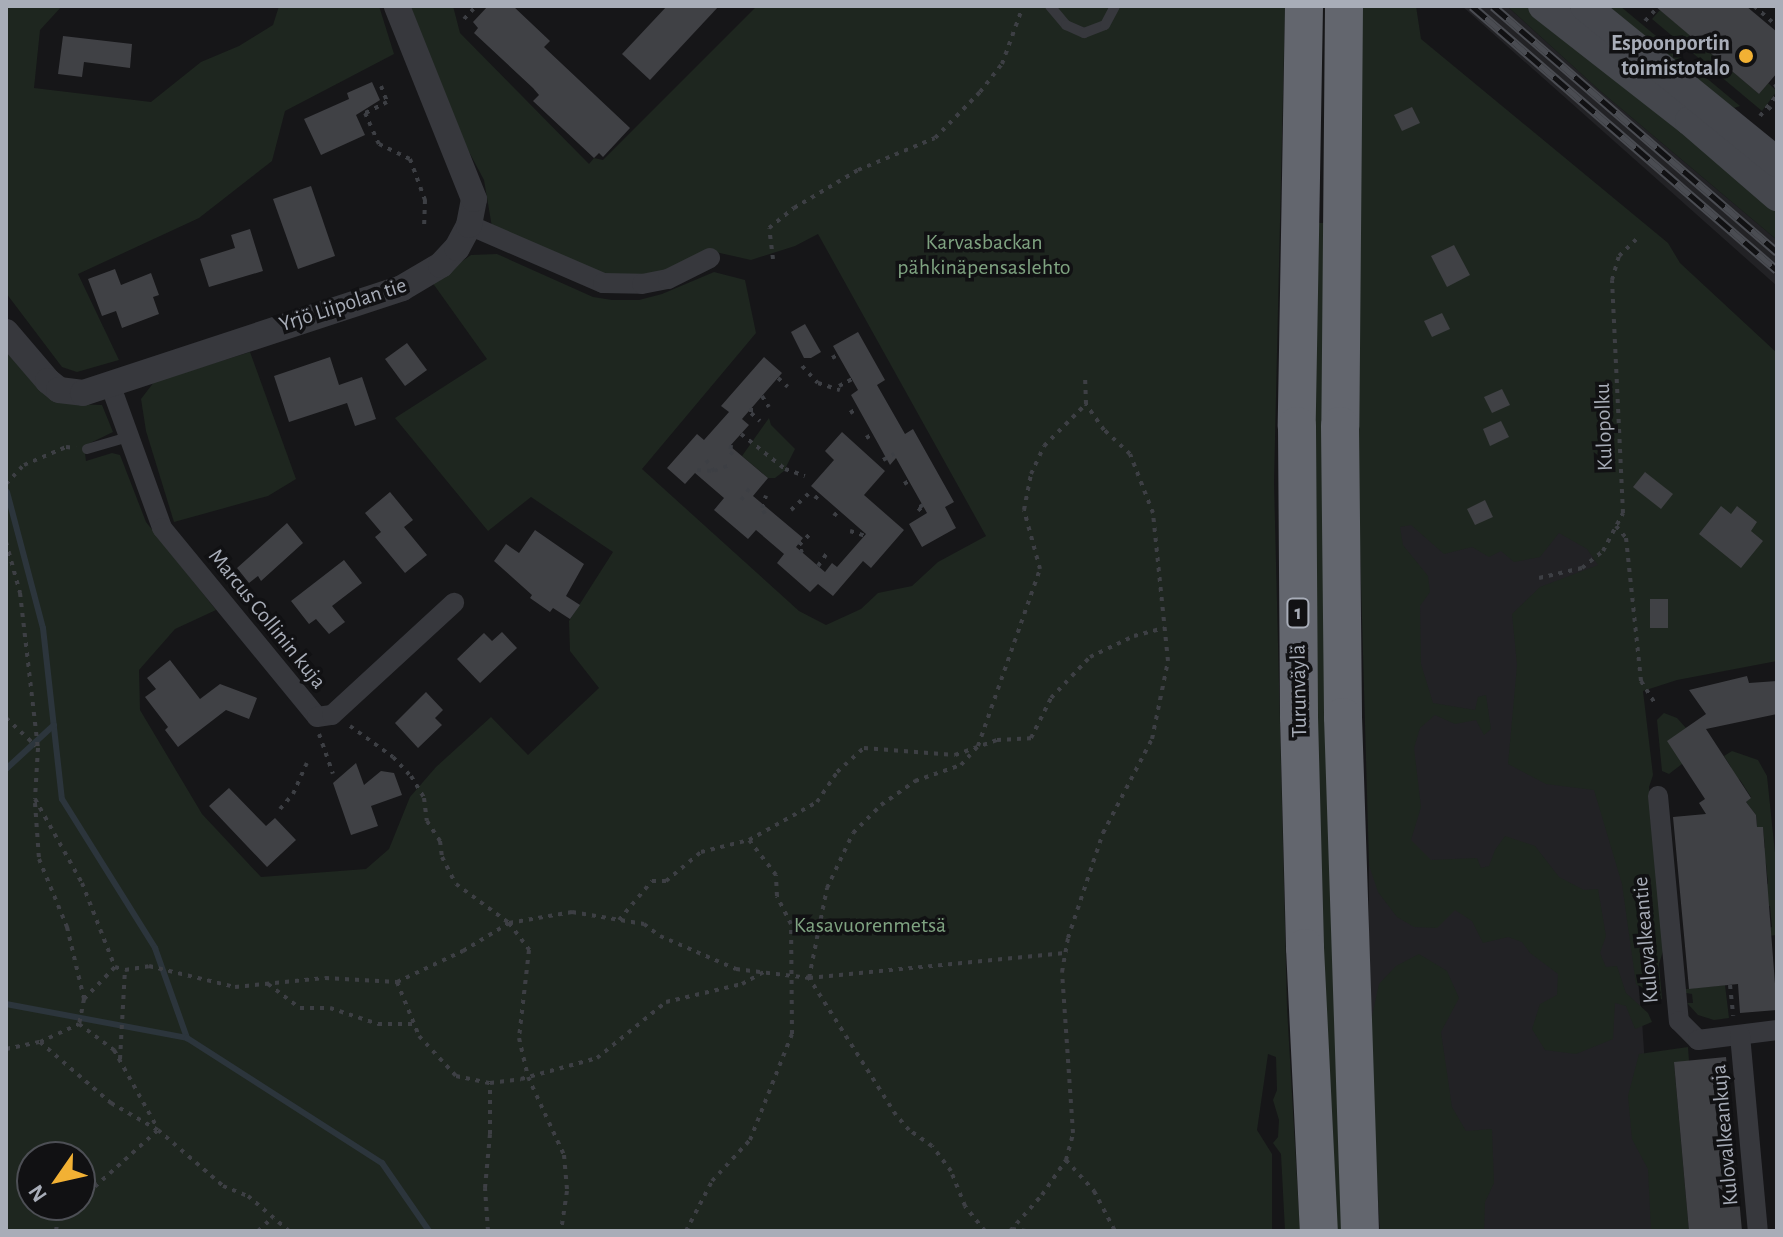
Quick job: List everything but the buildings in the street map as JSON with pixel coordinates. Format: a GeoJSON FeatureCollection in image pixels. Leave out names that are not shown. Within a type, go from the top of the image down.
{"type":"FeatureCollection","features":[{"type":"Feature","properties":{"kind":"highway","name":"Turunväylä"},"geometry":{"type":"LineString","coordinates":[[1304,6],[1297,426],[1299,686],[1305,948],[1319,1231]]}},
{"type":"Feature","properties":{"kind":"highway","name":"Turunväylä"},"geometry":{"type":"LineString","coordinates":[[1344,6],[1340,426],[1342,686],[1360,1231]]}},
{"type":"Feature","properties":{"kind":"main road"},"geometry":{"type":"LineString","coordinates":[[1543,6],[1690,121],[1777,196]]}},
{"type":"Feature","properties":{"kind":"main road"},"geometry":{"type":"LineString","coordinates":[[1585,6],[1777,162]]}},
{"type":"Feature","properties":{"kind":"street"},"geometry":{"type":"LineString","coordinates":[[397,6],[468,176],[474,199],[469,225],[575,274],[603,283],[642,284],[668,279],[710,258]]}},
{"type":"Feature","properties":{"kind":"street","name":"Yrjö Liipolan tie"},"geometry":{"type":"LineString","coordinates":[[6,332],[59,390],[83,393],[402,288],[441,265],[457,248],[469,225]]}},
{"type":"Feature","properties":{"kind":"street","name":"Marcus Collinin kuja"},"geometry":{"type":"LineString","coordinates":[[110,384],[162,528],[324,716],[454,603]]}},
{"type":"Feature","properties":{"kind":"street","name":"Kulovalkeantie"},"geometry":{"type":"LineString","coordinates":[[1658,796],[1675,934],[1675,1007],[1684,1029],[1698,1040],[1736,1029],[1777,1030]]}},
{"type":"Feature","properties":{"kind":"street","name":"Kulovalkeankuja"},"geometry":{"type":"LineString","coordinates":[[1736,1029],[1758,1231]]}},
{"type":"Feature","properties":{"kind":"lane"},"geometry":{"type":"LineString","coordinates":[[1050,6],[1066,25],[1084,33],[1105,25],[1115,6]]}},
{"type":"Feature","properties":{"kind":"lane"},"geometry":{"type":"LineString","coordinates":[[87,449],[128,437]]}},
{"type":"Feature","properties":{"kind":"path"},"geometry":{"type":"LineString","coordinates":[[464,19],[476,6]]}},
{"type":"Feature","properties":{"kind":"path"},"geometry":{"type":"LineString","coordinates":[[773,259],[769,228],[794,208],[858,170],[935,138],[980,92],[1002,64],[1023,6]]}},
{"type":"Feature","properties":{"kind":"path"},"geometry":{"type":"LineString","coordinates":[[1645,21],[1659,6]]}},
{"type":"Feature","properties":{"kind":"path"},"geometry":{"type":"LineString","coordinates":[[1754,6],[1777,26]]}},
{"type":"Feature","properties":{"kind":"path"},"geometry":{"type":"LineString","coordinates":[[381,86],[387,102],[365,113],[379,144],[406,156],[412,164],[425,200],[424,224]]}},
{"type":"Feature","properties":{"kind":"path"},"geometry":{"type":"LineString","coordinates":[[1760,116],[1777,95]]}},
{"type":"Feature","properties":{"kind":"path"},"geometry":{"type":"LineString","coordinates":[[1768,107],[1777,114]]}},
{"type":"Feature","properties":{"kind":"path","name":"Kulopolku"},"geometry":{"type":"LineString","coordinates":[[1539,578],[1582,568],[1603,551],[1623,513],[1612,280],[1619,256],[1640,236]]}},
{"type":"Feature","properties":{"kind":"path"},"geometry":{"type":"LineString","coordinates":[[832,358],[838,355]]}},
{"type":"Feature","properties":{"kind":"path"},"geometry":{"type":"LineString","coordinates":[[802,366],[818,383],[840,388],[852,379]]}},
{"type":"Feature","properties":{"kind":"path"},"geometry":{"type":"LineString","coordinates":[[1011,1230],[1042,1195],[1066,1160],[1073,1133],[1067,1003],[1062,972],[1065,953],[1103,833],[1152,739],[1168,661],[1153,513],[1130,454],[1104,430],[1086,404],[1085,376]]}},
{"type":"Feature","properties":{"kind":"path"},"geometry":{"type":"LineString","coordinates":[[778,378],[788,387]]}},
{"type":"Feature","properties":{"kind":"path"},"geometry":{"type":"LineString","coordinates":[[762,396],[769,407]]}},
{"type":"Feature","properties":{"kind":"path"},"geometry":{"type":"LineString","coordinates":[[985,1231],[965,1206],[951,1171],[932,1146],[909,1130],[896,1115],[809,978],[827,888],[853,833],[881,805],[915,781],[961,765],[978,746],[1040,569],[1024,510],[1031,474],[1044,446],[1086,404]]}},
{"type":"Feature","properties":{"kind":"path"},"geometry":{"type":"LineString","coordinates":[[751,408],[751,413],[760,421]]}},
{"type":"Feature","properties":{"kind":"path"},"geometry":{"type":"LineString","coordinates":[[850,413],[858,408]]}},
{"type":"Feature","properties":{"kind":"path"},"geometry":{"type":"LineString","coordinates":[[741,434],[785,469],[805,476]]}},
{"type":"Feature","properties":{"kind":"path"},"geometry":{"type":"LineString","coordinates":[[866,438],[873,434]]}},
{"type":"Feature","properties":{"kind":"path"},"geometry":{"type":"LineString","coordinates":[[731,445],[730,452],[735,456]]}},
{"type":"Feature","properties":{"kind":"path"},"geometry":{"type":"LineString","coordinates":[[6,484],[24,465],[66,447],[87,449]]}},
{"type":"Feature","properties":{"kind":"path"},"geometry":{"type":"LineString","coordinates":[[883,460],[894,454]]}},
{"type":"Feature","properties":{"kind":"path"},"geometry":{"type":"LineString","coordinates":[[706,460],[714,471]]}},
{"type":"Feature","properties":{"kind":"path"},"geometry":{"type":"LineString","coordinates":[[697,470],[714,471],[730,465]]}},
{"type":"Feature","properties":{"kind":"path"},"geometry":{"type":"LineString","coordinates":[[741,500],[752,485]]}},
{"type":"Feature","properties":{"kind":"path"},"geometry":{"type":"LineString","coordinates":[[791,510],[809,493]]}},
{"type":"Feature","properties":{"kind":"path"},"geometry":{"type":"LineString","coordinates":[[815,499],[820,493]]}},
{"type":"Feature","properties":{"kind":"path"},"geometry":{"type":"LineString","coordinates":[[765,514],[762,508],[766,496]]}},
{"type":"Feature","properties":{"kind":"path"},"geometry":{"type":"LineString","coordinates":[[923,505],[918,508],[925,514]]}},
{"type":"Feature","properties":{"kind":"path"},"geometry":{"type":"LineString","coordinates":[[752,510],[762,508]]}},
{"type":"Feature","properties":{"kind":"path"},"geometry":{"type":"LineString","coordinates":[[834,516],[839,510]]}},
{"type":"Feature","properties":{"kind":"path"},"geometry":{"type":"LineString","coordinates":[[1616,526],[1626,538],[1641,681],[1656,705]]}},
{"type":"Feature","properties":{"kind":"path"},"geometry":{"type":"LineString","coordinates":[[860,528],[850,531],[865,536]]}},
{"type":"Feature","properties":{"kind":"path"},"geometry":{"type":"LineString","coordinates":[[802,553],[800,543],[811,533]]}},
{"type":"Feature","properties":{"kind":"path"},"geometry":{"type":"LineString","coordinates":[[6,542],[20,593],[38,748],[35,799],[39,859],[67,927],[84,999],[79,1024]]}},
{"type":"Feature","properties":{"kind":"path"},"geometry":{"type":"LineString","coordinates":[[818,566],[827,553]]}},
{"type":"Feature","properties":{"kind":"path"},"geometry":{"type":"LineString","coordinates":[[824,561],[827,569]]}},
{"type":"Feature","properties":{"kind":"path"},"geometry":{"type":"LineString","coordinates":[[619,920],[652,881],[666,881],[701,852],[749,840],[817,802],[837,772],[864,748],[955,755],[997,740],[1031,738],[1051,698],[1090,657],[1134,636],[1165,627]]}},
{"type":"Feature","properties":{"kind":"path"},"geometry":{"type":"LineString","coordinates":[[333,774],[320,740],[324,716],[368,737],[411,776],[424,798],[427,821],[440,841],[442,857],[456,884],[509,923],[529,950],[519,1038],[528,1077],[564,1155],[567,1191],[561,1231]]}},
{"type":"Feature","properties":{"kind":"path"},"geometry":{"type":"LineString","coordinates":[[6,718],[38,748]]}},
{"type":"Feature","properties":{"kind":"path"},"geometry":{"type":"LineString","coordinates":[[280,809],[293,794],[307,763]]}},
{"type":"Feature","properties":{"kind":"path"},"geometry":{"type":"LineString","coordinates":[[35,799],[82,883],[115,967]]}},
{"type":"Feature","properties":{"kind":"path"},"geometry":{"type":"LineString","coordinates":[[686,1231],[712,1181],[750,1140],[792,1034],[791,924],[777,896],[776,875],[749,840]]}},
{"type":"Feature","properties":{"kind":"path"},"geometry":{"type":"LineString","coordinates":[[115,967],[125,970],[149,966],[235,987],[325,978],[397,982],[463,951],[509,923],[572,912],[644,924],[660,936],[736,969],[809,978],[1065,953]]}},
{"type":"Feature","properties":{"kind":"path"},"geometry":{"type":"LineString","coordinates":[[84,999],[115,967]]}},
{"type":"Feature","properties":{"kind":"path"},"geometry":{"type":"LineString","coordinates":[[120,1061],[125,970]]}},
{"type":"Feature","properties":{"kind":"path"},"geometry":{"type":"LineString","coordinates":[[397,982],[419,1036],[456,1076],[490,1083],[528,1077],[597,1058],[666,1002],[742,984],[764,972]]}},
{"type":"Feature","properties":{"kind":"path"},"geometry":{"type":"LineString","coordinates":[[268,984],[300,1008],[330,1008],[378,1024],[415,1024]]}},
{"type":"Feature","properties":{"kind":"path"},"geometry":{"type":"LineString","coordinates":[[1730,985],[1736,1029]]}},
{"type":"Feature","properties":{"kind":"path"},"geometry":{"type":"LineString","coordinates":[[6,1049],[40,1042],[79,1024]]}},
{"type":"Feature","properties":{"kind":"path"},"geometry":{"type":"LineString","coordinates":[[79,1024],[114,1050],[158,1130]]}},
{"type":"Feature","properties":{"kind":"path"},"geometry":{"type":"LineString","coordinates":[[40,1042],[111,1103],[158,1130],[223,1186],[248,1196],[289,1231]]}},
{"type":"Feature","properties":{"kind":"path"},"geometry":{"type":"LineString","coordinates":[[488,1231],[485,1188],[490,1134],[490,1083]]}},
{"type":"Feature","properties":{"kind":"path"},"geometry":{"type":"LineString","coordinates":[[96,1186],[158,1130]]}},
{"type":"Feature","properties":{"kind":"path"},"geometry":{"type":"LineString","coordinates":[[1066,1160],[1094,1191],[1115,1231]]}},
{"type":"Feature","properties":{"kind":"path"},"geometry":{"type":"LineString","coordinates":[[258,1231],[273,1217]]}},
{"type":"Feature","properties":{"kind":"path"},"geometry":{"type":"LineString","coordinates":[[1011,1230],[1026,1231]]}},
{"type":"Feature","properties":{"kind":"shaded area"},"geometry":{"type":"Polygon","coordinates":[[[1462,6],[1507,6],[1599,90],[1777,240],[1777,286],[1462,6]]]}},
{"type":"Feature","properties":{"kind":"shaded area"},"geometry":{"type":"Polygon","coordinates":[[[1386,516],[1609,525],[1656,1231],[1380,1231],[1369,1030],[1369,865],[1386,516]]]}},
{"type":"Feature","properties":{"kind":"green space"},"geometry":{"type":"Polygon","coordinates":[[[6,6],[62,6],[40,30],[34,88],[151,102],[201,62],[239,46],[273,25],[279,6],[379,6],[394,54],[285,111],[272,161],[199,218],[78,274],[119,360],[77,372],[62,367],[6,293],[6,6]]]}},
{"type":"Feature","properties":{"kind":"green space","name":"Kasavuorenmetsä"},"geometry":{"type":"Polygon","coordinates":[[[407,6],[453,6],[460,33],[589,164],[594,158],[603,160],[757,6],[1285,6],[1274,482],[1287,1008],[1300,1231],[1285,1231],[1281,1154],[1273,1143],[1278,1137],[1279,1120],[1273,1100],[1277,1090],[1276,1057],[1268,1054],[1257,1130],[1272,1154],[1272,1231],[6,1231],[6,349],[71,404],[102,405],[113,432],[84,446],[86,461],[112,453],[120,455],[146,522],[216,610],[175,629],[139,670],[140,710],[202,814],[261,877],[366,869],[389,849],[410,797],[436,767],[491,717],[528,755],[599,688],[570,651],[569,621],[613,552],[531,497],[488,531],[395,418],[487,359],[432,282],[471,255],[497,254],[593,297],[612,300],[639,300],[662,294],[714,272],[745,280],[756,333],[642,469],[799,611],[826,625],[861,609],[878,593],[912,586],[938,562],[986,536],[818,234],[795,246],[751,260],[711,251],[689,263],[647,275],[603,276],[492,227],[484,180],[460,135],[407,6]]]}},
{"type":"Feature","properties":{"kind":"green space"},"geometry":{"type":"Polygon","coordinates":[[[1360,6],[1416,6],[1421,39],[1668,243],[1680,263],[1777,353],[1777,661],[1677,680],[1643,691],[1653,775],[1649,787],[1664,948],[1659,964],[1662,999],[1653,999],[1636,984],[1622,884],[1594,790],[1546,784],[1508,764],[1517,665],[1512,614],[1540,587],[1598,565],[1587,549],[1559,533],[1540,557],[1514,562],[1501,551],[1489,557],[1472,547],[1444,554],[1411,525],[1400,527],[1403,545],[1428,576],[1430,592],[1420,606],[1421,664],[1433,703],[1475,710],[1478,697],[1486,695],[1491,729],[1484,735],[1476,720],[1455,724],[1435,715],[1420,728],[1414,748],[1421,807],[1411,840],[1431,860],[1477,858],[1481,868],[1489,866],[1505,836],[1535,846],[1559,877],[1584,890],[1598,889],[1606,936],[1600,953],[1606,967],[1617,966],[1626,993],[1648,1013],[1652,1022],[1635,1029],[1626,1006],[1615,1003],[1613,1039],[1576,1054],[1545,1050],[1532,1029],[1540,1004],[1557,995],[1558,974],[1530,953],[1522,942],[1508,937],[1483,943],[1472,921],[1455,910],[1437,928],[1414,927],[1397,917],[1378,892],[1369,865],[1358,477],[1360,6]]]}},
{"type":"Feature","properties":{"kind":"green space"},"geometry":{"type":"Polygon","coordinates":[[[1507,6],[1532,6],[1777,205],[1777,240],[1599,90],[1507,6]]]}},
{"type":"Feature","properties":{"kind":"green space"},"geometry":{"type":"Polygon","coordinates":[[[1597,6],[1620,6],[1740,106],[1734,108],[1597,6]]]}},
{"type":"Feature","properties":{"kind":"green space"},"geometry":{"type":"Polygon","coordinates":[[[1660,10],[1759,94],[1768,83],[1777,91],[1762,111],[1652,19],[1660,10]]]}},
{"type":"Feature","properties":{"kind":"green space"},"geometry":{"type":"Polygon","coordinates":[[[1312,223],[1324,223],[1344,1231],[1333,1231],[1319,929],[1312,223]]]}},
{"type":"Feature","properties":{"kind":"green space"},"geometry":{"type":"Polygon","coordinates":[[[250,352],[296,479],[268,496],[174,522],[146,431],[141,399],[154,382],[250,352]]]}},
{"type":"Feature","properties":{"kind":"green space"},"geometry":{"type":"Polygon","coordinates":[[[769,418],[771,425],[795,449],[784,471],[775,478],[768,478],[742,456],[769,418]]]}},
{"type":"Feature","properties":{"kind":"green space"},"geometry":{"type":"Polygon","coordinates":[[[1664,713],[1677,718],[1686,728],[1682,764],[1669,774],[1662,771],[1657,720],[1664,713]]]}},
{"type":"Feature","properties":{"kind":"green space"},"geometry":{"type":"Polygon","coordinates":[[[1732,751],[1758,760],[1767,776],[1777,872],[1777,935],[1767,936],[1766,928],[1772,927],[1770,906],[1763,906],[1762,885],[1768,884],[1766,863],[1758,849],[1765,848],[1763,828],[1757,827],[1756,815],[1746,802],[1751,797],[1740,780],[1726,772],[1731,767],[1724,756],[1732,751]]]}},
{"type":"Feature","properties":{"kind":"green space"},"geometry":{"type":"Polygon","coordinates":[[[1419,954],[1447,971],[1459,998],[1441,1032],[1452,1107],[1466,1131],[1492,1129],[1494,1183],[1485,1202],[1484,1231],[1380,1231],[1369,1030],[1379,984],[1396,966],[1419,954]]]}},
{"type":"Feature","properties":{"kind":"green space"},"geometry":{"type":"Polygon","coordinates":[[[1725,985],[1729,1018],[1714,1020],[1698,1015],[1687,1003],[1693,1003],[1692,994],[1686,993],[1686,989],[1725,985]]]}},
{"type":"Feature","properties":{"kind":"green space"},"geometry":{"type":"Polygon","coordinates":[[[1688,1047],[1689,1061],[1674,1063],[1689,1231],[1651,1231],[1648,1169],[1632,1139],[1628,1096],[1639,1054],[1688,1047]]]}},
{"type":"Feature","properties":{"kind":"waterway"},"geometry":{"type":"LineString","coordinates":[[7,492],[43,628],[62,799],[155,948],[187,1038]]}},
{"type":"Feature","properties":{"kind":"waterway"},"geometry":{"type":"LineString","coordinates":[[6,769],[54,725]]}},
{"type":"Feature","properties":{"kind":"waterway"},"geometry":{"type":"LineString","coordinates":[[6,1004],[187,1038],[382,1163],[429,1231]]}},
{"type":"Feature","properties":{"kind":"railway"},"geometry":{"type":"LineString","coordinates":[[1472,6],[1777,270]]}},
{"type":"Feature","properties":{"kind":"railway"},"geometry":{"type":"LineString","coordinates":[[1493,6],[1777,252]]}},
{"type":"Feature","properties":{"kind":"place","name":"Espoonportin toimistotalo"},"geometry":{"type":"Point","coordinates":[1746,56]}},
{"type":"Feature","properties":{"kind":"park label","name":"Karvasbackan pähkinäpensaslehto"},"geometry":{"type":"Point","coordinates":[984,254]}}]}
